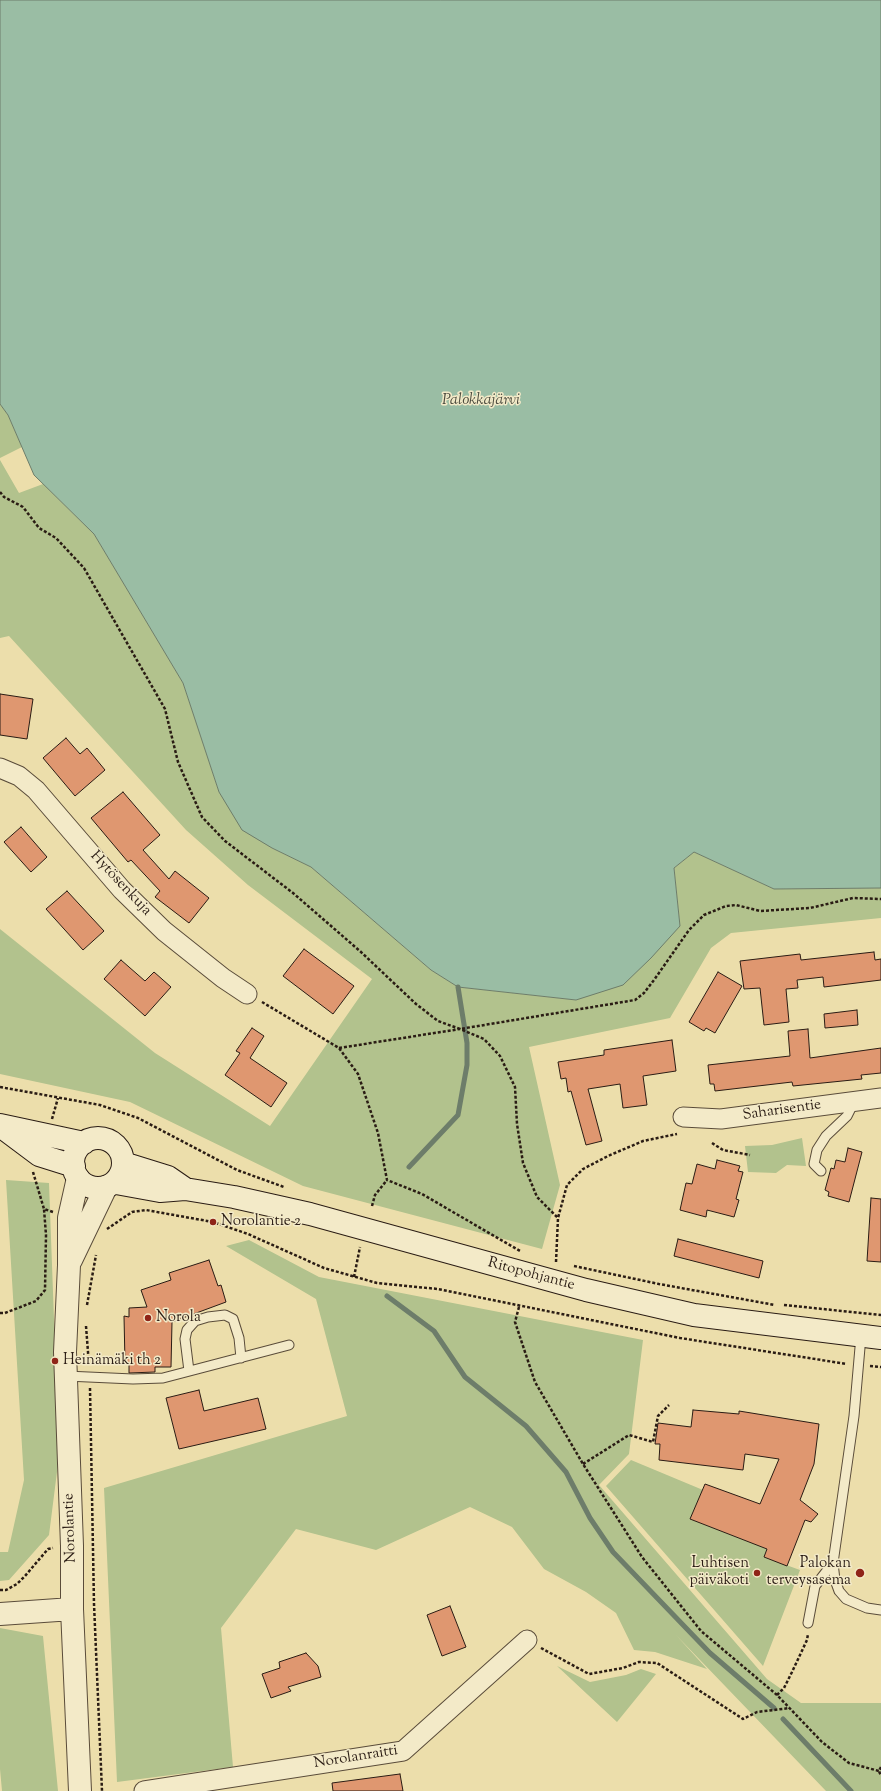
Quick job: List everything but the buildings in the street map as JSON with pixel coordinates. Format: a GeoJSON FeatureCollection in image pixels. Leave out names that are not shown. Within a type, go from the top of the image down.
{"type":"FeatureCollection","features":[{"type":"Feature","properties":{"kind":"main road"},"geometry":{"type":"LineString","coordinates":[[0,1125],[84,1143],[98,1138],[113,1143],[122,1156],[115,1178],[90,1187],[76,1172],[39,1155],[0,1125]]}},
{"type":"Feature","properties":{"kind":"main road"},"geometry":{"type":"LineString","coordinates":[[76,1172],[75,1155],[84,1143]]}},
{"type":"Feature","properties":{"kind":"main road","name":"Norolantie"},"geometry":{"type":"LineString","coordinates":[[76,1172],[88,1223]]}},
{"type":"Feature","properties":{"kind":"main road","name":"Norolantie"},"geometry":{"type":"LineString","coordinates":[[80,1791],[72,1609],[72,1546],[66,1376],[66,1308],[69,1265],[88,1223],[115,1178]]}},
{"type":"Feature","properties":{"kind":"main road","name":"Ritopohjantie"},"geometry":{"type":"LineString","coordinates":[[115,1178],[160,1191],[186,1189],[234,1197],[310,1214],[586,1290],[694,1315],[871,1337]]}},
{"type":"Feature","properties":{"kind":"main road"},"geometry":{"type":"LineString","coordinates":[[0,1614],[72,1609]]}},
{"type":"Feature","properties":{"kind":"street","name":"Hytösenkuja"},"geometry":{"type":"LineString","coordinates":[[0,768],[19,776],[36,790],[122,890],[164,931],[223,978],[248,994]]}},
{"type":"Feature","properties":{"kind":"street","name":"Saharisentie"},"geometry":{"type":"LineString","coordinates":[[680,1126],[721,1119],[881,1098]]}},
{"type":"Feature","properties":{"kind":"street","name":"Norolanraitti"},"geometry":{"type":"LineString","coordinates":[[144,1791],[403,1752],[527,1640]]}},
{"type":"Feature","properties":{"kind":"lane"},"geometry":{"type":"LineString","coordinates":[[822,1171],[814,1164],[817,1150],[826,1136],[847,1116],[854,1102]]}},
{"type":"Feature","properties":{"kind":"lane"},"geometry":{"type":"LineString","coordinates":[[189,1372],[185,1339],[187,1330],[195,1321],[208,1316],[225,1315],[233,1319],[239,1338],[242,1358]]}},
{"type":"Feature","properties":{"kind":"lane"},"geometry":{"type":"LineString","coordinates":[[871,1337],[859,1365],[854,1416],[833,1563],[835,1580],[839,1591],[846,1599],[862,1606],[881,1610]]}},
{"type":"Feature","properties":{"kind":"lane"},"geometry":{"type":"LineString","coordinates":[[66,1376],[133,1379],[156,1378],[189,1372],[289,1345]]}},
{"type":"Feature","properties":{"kind":"lane"},"geometry":{"type":"LineString","coordinates":[[808,1624],[815,1586],[833,1563]]}},
{"type":"Feature","properties":{"kind":"path"},"geometry":{"type":"LineString","coordinates":[[0,492],[4,497],[23,507],[39,528],[56,538],[84,568],[164,710],[178,762],[202,817],[225,841],[293,893],[355,947],[416,1004],[438,1021],[484,1039],[500,1056],[515,1087],[517,1124],[523,1163],[537,1197],[558,1218]]}},
{"type":"Feature","properties":{"kind":"path"},"geometry":{"type":"LineString","coordinates":[[339,1048],[635,1000],[644,993],[690,930],[704,915],[726,906],[736,905],[760,911],[810,908],[853,898],[881,899]]}},
{"type":"Feature","properties":{"kind":"path"},"geometry":{"type":"LineString","coordinates":[[248,994],[339,1048],[358,1074],[378,1133],[387,1180],[375,1195],[372,1206]]}},
{"type":"Feature","properties":{"kind":"path"},"geometry":{"type":"LineString","coordinates":[[0,1086],[100,1105],[138,1118],[237,1170],[288,1189]]}},
{"type":"Feature","properties":{"kind":"path"},"geometry":{"type":"LineString","coordinates":[[556,1262],[558,1218],[567,1186],[583,1169],[643,1141],[680,1126]]}},
{"type":"Feature","properties":{"kind":"path"},"geometry":{"type":"LineString","coordinates":[[712,1143],[723,1150],[750,1155]]}},
{"type":"Feature","properties":{"kind":"path"},"geometry":{"type":"LineString","coordinates":[[387,1180],[422,1194],[523,1253],[508,1249]]}},
{"type":"Feature","properties":{"kind":"path"},"geometry":{"type":"LineString","coordinates":[[0,1313],[5,1313],[36,1301],[45,1290],[46,1235],[44,1209],[88,1223],[105,1235]]}},
{"type":"Feature","properties":{"kind":"path"},"geometry":{"type":"LineString","coordinates":[[88,1223],[120,1219],[132,1212],[146,1210],[205,1221],[248,1234],[324,1268],[377,1283],[438,1289],[520,1307],[680,1338],[881,1367]]}},
{"type":"Feature","properties":{"kind":"path"},"geometry":{"type":"LineString","coordinates":[[354,1277],[361,1245]]}},
{"type":"Feature","properties":{"kind":"path"},"geometry":{"type":"LineString","coordinates":[[87,1307],[96,1253]]}},
{"type":"Feature","properties":{"kind":"path"},"geometry":{"type":"LineString","coordinates":[[549,1260],[563,1263]]}},
{"type":"Feature","properties":{"kind":"path"},"geometry":{"type":"LineString","coordinates":[[571,1265],[659,1284],[777,1305],[881,1315]]}},
{"type":"Feature","properties":{"kind":"path"},"geometry":{"type":"LineString","coordinates":[[520,1307],[515,1322],[535,1382],[583,1464],[642,1557],[701,1631],[777,1695],[822,1742],[849,1762],[880,1771]]}},
{"type":"Feature","properties":{"kind":"path"},"geometry":{"type":"LineString","coordinates":[[86,1323],[90,1377],[102,1791]]}},
{"type":"Feature","properties":{"kind":"path"},"geometry":{"type":"LineString","coordinates":[[583,1464],[629,1435],[653,1442],[658,1416],[669,1405]]}},
{"type":"Feature","properties":{"kind":"path"},"geometry":{"type":"LineString","coordinates":[[0,1590],[6,1590],[21,1580],[48,1549],[94,1544]]}},
{"type":"Feature","properties":{"kind":"path"},"geometry":{"type":"LineString","coordinates":[[777,1695],[784,1688],[807,1640],[808,1624]]}},
{"type":"Feature","properties":{"kind":"path"},"geometry":{"type":"LineString","coordinates":[[527,1640],[589,1674],[623,1668],[639,1662],[657,1663],[743,1719],[757,1712],[790,1708]]}},
{"type":"Feature","properties":{"kind":"path"},"geometry":{"type":"LineString","coordinates":[[881,1767],[881,1776]]}},
{"type":"Feature","properties":{"kind":"shaded area"},"geometry":{"type":"Polygon","coordinates":[[[0,404],[8,415],[22,447],[0,458],[0,404]]]}},
{"type":"Feature","properties":{"kind":"shaded area"},"geometry":{"type":"Polygon","coordinates":[[[0,460],[19,493],[43,484],[94,534],[183,683],[219,792],[272,848],[311,867],[431,970],[458,987],[576,1000],[680,926],[674,868],[694,852],[774,889],[881,888],[881,918],[731,933],[711,948],[670,1018],[529,1047],[560,1185],[542,1249],[303,1186],[130,1102],[0,1074],[0,929],[155,1053],[270,1126],[372,979],[248,885],[186,830],[9,636],[0,638],[0,460]]]}},
{"type":"Feature","properties":{"kind":"shaded area"},"geometry":{"type":"Polygon","coordinates":[[[802,1138],[806,1166],[787,1165],[776,1173],[748,1172],[745,1146],[772,1145],[802,1138]]]}},
{"type":"Feature","properties":{"kind":"shaded area"},"geometry":{"type":"Polygon","coordinates":[[[6,1180],[49,1183],[59,1456],[49,1535],[9,1580],[0,1581],[0,1552],[8,1552],[24,1480],[6,1180]]]}},
{"type":"Feature","properties":{"kind":"shaded area"},"geometry":{"type":"Polygon","coordinates":[[[249,1240],[319,1277],[643,1340],[629,1454],[599,1485],[767,1679],[801,1703],[881,1703],[881,1791],[826,1791],[676,1635],[707,1669],[655,1652],[634,1650],[616,1613],[586,1592],[544,1569],[512,1527],[470,1507],[376,1550],[296,1529],[221,1628],[233,1767],[117,1782],[104,1488],[347,1416],[316,1299],[226,1246],[249,1240]]]}},
{"type":"Feature","properties":{"kind":"shaded area"},"geometry":{"type":"Polygon","coordinates":[[[631,1460],[703,1490],[690,1519],[767,1549],[764,1557],[800,1570],[763,1666],[606,1486],[631,1460]]]}},
{"type":"Feature","properties":{"kind":"shaded area"},"geometry":{"type":"Polygon","coordinates":[[[0,1628],[43,1636],[58,1791],[2,1791],[0,1769],[0,1628]]]}},
{"type":"Feature","properties":{"kind":"shaded area"},"geometry":{"type":"Polygon","coordinates":[[[557,1666],[590,1682],[626,1675],[641,1669],[656,1674],[617,1722],[557,1666]]]}},
{"type":"Feature","properties":{"kind":"water","name":"Palokkajärvi"},"geometry":{"type":"Polygon","coordinates":[[[0,0],[881,0],[881,888],[774,889],[694,852],[674,868],[680,926],[651,958],[623,985],[576,1000],[458,987],[431,970],[311,867],[272,848],[242,830],[219,792],[183,683],[94,534],[34,475],[8,415],[0,404],[0,0]]]}},
{"type":"Feature","properties":{"kind":"waterway"},"geometry":{"type":"LineString","coordinates":[[409,1167],[458,1115],[467,1065],[467,1043],[458,987]]}},
{"type":"Feature","properties":{"kind":"waterway"},"geometry":{"type":"LineString","coordinates":[[387,1296],[434,1331],[465,1377],[526,1426],[566,1472],[590,1518],[613,1552],[710,1653],[774,1708]]}},
{"type":"Feature","properties":{"kind":"waterway"},"geometry":{"type":"LineString","coordinates":[[783,1719],[851,1791]]}},
{"type":"Feature","properties":{"kind":"place","name":"Norolantie 2"},"geometry":{"type":"Point","coordinates":[213,1222]}},
{"type":"Feature","properties":{"kind":"place","name":"Norola"},"geometry":{"type":"Point","coordinates":[148,1318]}},
{"type":"Feature","properties":{"kind":"place","name":"Heinämäki th 2"},"geometry":{"type":"Point","coordinates":[55,1361]}},
{"type":"Feature","properties":{"kind":"place","name":"Luhtisen päiväkoti"},"geometry":{"type":"Point","coordinates":[757,1573]}},
{"type":"Feature","properties":{"kind":"place","name":"Palokan terveysasema"},"geometry":{"type":"Point","coordinates":[860,1573]}}]}
